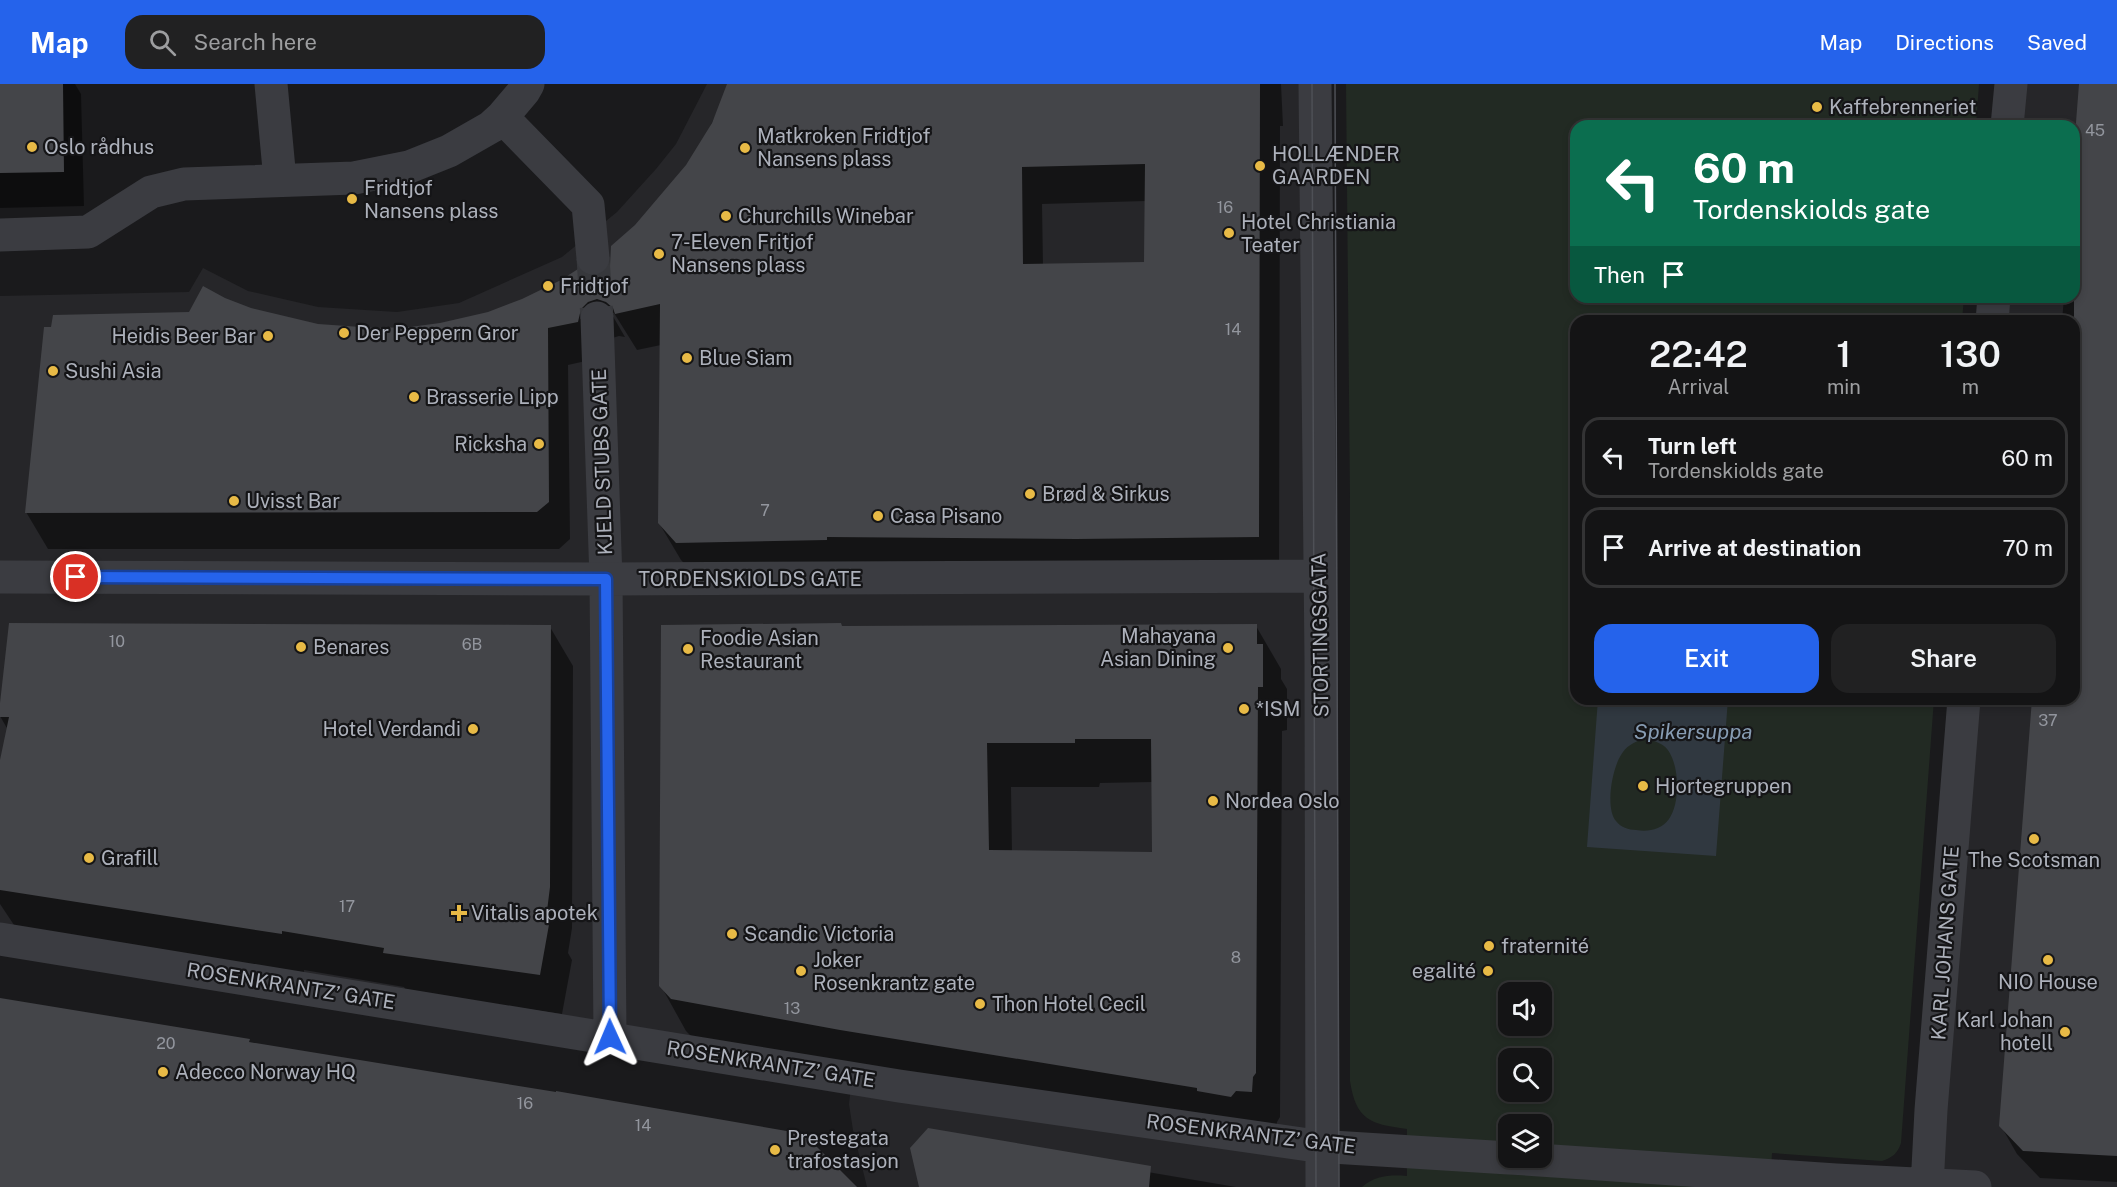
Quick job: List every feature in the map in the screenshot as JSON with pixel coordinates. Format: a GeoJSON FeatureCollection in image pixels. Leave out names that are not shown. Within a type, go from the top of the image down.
{"type":"FeatureCollection","features":[{"type":"Feature","properties":{"kind":"street"},"geometry":{"type":"LineString","coordinates":[[271,84],[279,180]]}},
{"type":"Feature","properties":{"kind":"street"},"geometry":{"type":"LineString","coordinates":[[0,235],[88,232],[151,192],[184,184],[354,178],[409,167],[449,151],[491,127],[502,117],[528,84]]}},
{"type":"Feature","properties":{"kind":"street","name":"STORTINGSGATA"},"geometry":{"type":"LineString","coordinates":[[1315,84],[1322,1187]]}},
{"type":"Feature","properties":{"kind":"street"},"geometry":{"type":"LineString","coordinates":[[2008,120],[2011,84]]}},
{"type":"Feature","properties":{"kind":"street"},"geometry":{"type":"LineString","coordinates":[[502,117],[588,205],[593,258]]}},
{"type":"Feature","properties":{"kind":"street","name":"KJELD STUBS GATE"},"geometry":{"type":"LineString","coordinates":[[597,318],[606,579],[610,1037]]}},
{"type":"Feature","properties":{"kind":"street","name":"TORDENSKIOLDS GATE"},"geometry":{"type":"LineString","coordinates":[[0,577],[606,579],[1319,576]]}},
{"type":"Feature","properties":{"kind":"street","name":"KARL JOHANS GATE"},"geometry":{"type":"LineString","coordinates":[[1928,1186],[1931,1110],[1964,705]]}},
{"type":"Feature","properties":{"kind":"street","name":"ROSENKRANTZ’ GATE"},"geometry":{"type":"LineString","coordinates":[[0,939],[899,1086],[1322,1146],[1498,1157]]}},
{"type":"Feature","properties":{"kind":"street","name":"ROSENKRANTZ’ GATE"},"geometry":{"type":"LineString","coordinates":[[1552,1161],[1928,1186],[1975,1187]]}},
{"type":"Feature","properties":{"kind":"shaded area"},"geometry":{"type":"Polygon","coordinates":[[[707,84],[1315,84],[1322,1187],[867,1187],[849,1104],[852,1078],[0,939],[0,296],[189,292],[203,268],[248,291],[318,307],[397,312],[459,303],[562,257],[617,212],[676,144],[707,84]]]}},
{"type":"Feature","properties":{"kind":"shaded area"},"geometry":{"type":"Polygon","coordinates":[[[1346,84],[1979,84],[1976,120],[1570,120],[1570,303],[1964,303],[1962,315],[1570,315],[1570,705],[1934,705],[1901,1143],[1898,1150],[1894,1155],[1882,1161],[1772,1153],[1770,1187],[1362,1187],[1383,1177],[1407,1176],[1407,1129],[1383,1125],[1367,1118],[1356,1104],[1350,1081],[1350,498],[1346,84]]]}},
{"type":"Feature","properties":{"kind":"shaded area"},"geometry":{"type":"Polygon","coordinates":[[[2011,84],[2117,84],[2117,1187],[1927,1187],[1964,705],[2080,705],[2080,315],[1994,315],[1994,303],[2080,303],[2080,120],[2008,120],[2011,84]]]}},
{"type":"Feature","properties":{"kind":"water","name":"Spikersuppa"},"geometry":{"type":"Polygon","coordinates":[[[1598,705],[1728,705],[1716,856],[1587,847],[1598,705]],[[1642,739],[1630,745],[1618,761],[1611,788],[1611,807],[1618,823],[1628,829],[1645,831],[1658,828],[1669,819],[1676,803],[1677,781],[1673,761],[1664,746],[1642,739]]]}},
{"type":"Feature","properties":{"kind":"building","name":"Oslo rådhus"},"geometry":{"type":"Polygon","coordinates":[[[0,84],[63,84],[64,172],[0,173],[0,84]]]}},
{"type":"Feature","properties":{"kind":"building"},"geometry":{"type":"Polygon","coordinates":[[[727,84],[1260,84],[1259,537],[1076,539],[827,537],[827,540],[676,543],[658,523],[660,304],[615,314],[613,308],[606,302],[597,299],[588,302],[581,309],[578,322],[548,328],[549,502],[537,512],[25,513],[44,327],[51,327],[53,315],[189,312],[203,286],[251,308],[318,324],[375,328],[410,327],[488,312],[522,299],[578,269],[586,275],[595,277],[603,274],[610,266],[611,246],[635,225],[686,165],[712,123],[727,84]],[[1145,164],[1022,167],[1023,264],[1144,262],[1145,164]]]}},
{"type":"Feature","properties":{"kind":"building"},"geometry":{"type":"Polygon","coordinates":[[[2079,84],[2117,84],[2117,1156],[2023,1151],[1999,1126],[2032,705],[2080,705],[2080,315],[2074,315],[2074,303],[2080,303],[2080,120],[2076,120],[2079,84]]]}},
{"type":"Feature","properties":{"kind":"building"},"geometry":{"type":"Polygon","coordinates":[[[9,623],[551,625],[550,887],[546,919],[550,919],[540,975],[383,953],[384,948],[282,931],[282,934],[0,890],[0,760],[9,717],[0,717],[0,703],[9,623]]]}},
{"type":"Feature","properties":{"kind":"building"},"geometry":{"type":"Polygon","coordinates":[[[1257,624],[1257,644],[1263,644],[1263,687],[1258,687],[1256,1073],[1253,1077],[1252,1092],[1236,1091],[1231,1097],[1197,1091],[1197,1088],[840,1030],[671,999],[659,986],[661,625],[1257,624]],[[1075,739],[1075,743],[987,743],[989,850],[1152,852],[1151,739],[1075,739]]]}},
{"type":"Feature","properties":{"kind":"building"},"geometry":{"type":"Polygon","coordinates":[[[0,998],[250,1039],[249,1042],[556,1091],[804,1134],[857,1187],[0,1187],[0,998]]]}},
{"type":"Feature","properties":{"kind":"building"},"geometry":{"type":"Polygon","coordinates":[[[928,1128],[1151,1166],[1149,1187],[919,1187],[910,1148],[928,1128]]]}},
{"type":"Feature","properties":{"kind":"tunnel"},"geometry":{"type":"LineString","coordinates":[[593,258],[597,318]]}},
{"type":"Feature","properties":{"kind":"tram line"},"geometry":{"type":"LineString","coordinates":[[1312,84],[1316,1187]]}},
{"type":"Feature","properties":{"kind":"tram line"},"geometry":{"type":"LineString","coordinates":[[1335,84],[1339,1187]]}},
{"type":"Feature","properties":{"kind":"place","name":"Kaffebrenneriet"},"geometry":{"type":"Point","coordinates":[1817,107]}},
{"type":"Feature","properties":{"kind":"place","name":"Oslo rådhus"},"geometry":{"type":"Point","coordinates":[32,147]}},
{"type":"Feature","properties":{"kind":"place","name":"Matkroken Fridtjof Nansens plass"},"geometry":{"type":"Point","coordinates":[745,148]}},
{"type":"Feature","properties":{"kind":"place","name":"HOLLÆNDER GAARDEN"},"geometry":{"type":"Point","coordinates":[1260,166]}},
{"type":"Feature","properties":{"kind":"place","name":"Fridtjof Nansens plass"},"geometry":{"type":"Point","coordinates":[352,199]}},
{"type":"Feature","properties":{"kind":"place","name":"Churchills Winebar"},"geometry":{"type":"Point","coordinates":[726,216]}},
{"type":"Feature","properties":{"kind":"place","name":"Hotel Christiania Teater"},"geometry":{"type":"Point","coordinates":[1229,233]}},
{"type":"Feature","properties":{"kind":"place","name":"7-Eleven Fritjof Nansens plass"},"geometry":{"type":"Point","coordinates":[659,254]}},
{"type":"Feature","properties":{"kind":"place","name":"Fridtjof"},"geometry":{"type":"Point","coordinates":[548,286]}},
{"type":"Feature","properties":{"kind":"place","name":"Der Peppern Gror"},"geometry":{"type":"Point","coordinates":[344,333]}},
{"type":"Feature","properties":{"kind":"place","name":"Heidis Beer Bar"},"geometry":{"type":"Point","coordinates":[268,336]}},
{"type":"Feature","properties":{"kind":"place","name":"Blue Siam"},"geometry":{"type":"Point","coordinates":[687,358]}},
{"type":"Feature","properties":{"kind":"place","name":"Sushi Asia"},"geometry":{"type":"Point","coordinates":[53,371]}},
{"type":"Feature","properties":{"kind":"place","name":"Brasserie Lipp"},"geometry":{"type":"Point","coordinates":[414,397]}},
{"type":"Feature","properties":{"kind":"place","name":"Ricksha"},"geometry":{"type":"Point","coordinates":[539,444]}},
{"type":"Feature","properties":{"kind":"place","name":"Brød & Sirkus"},"geometry":{"type":"Point","coordinates":[1030,494]}},
{"type":"Feature","properties":{"kind":"place","name":"Uvisst Bar"},"geometry":{"type":"Point","coordinates":[234,501]}},
{"type":"Feature","properties":{"kind":"place","name":"Casa Pisano"},"geometry":{"type":"Point","coordinates":[878,516]}},
{"type":"Feature","properties":{"kind":"place","name":"Benares"},"geometry":{"type":"Point","coordinates":[301,647]}},
{"type":"Feature","properties":{"kind":"place","name":"Mahayana Asian Dining"},"geometry":{"type":"Point","coordinates":[1228,648]}},
{"type":"Feature","properties":{"kind":"place","name":"Foodie Asian Restaurant"},"geometry":{"type":"Point","coordinates":[688,649]}},
{"type":"Feature","properties":{"kind":"place","name":"*ISM"},"geometry":{"type":"Point","coordinates":[1244,709]}},
{"type":"Feature","properties":{"kind":"place","name":"Hotel Verdandi"},"geometry":{"type":"Point","coordinates":[473,729]}},
{"type":"Feature","properties":{"kind":"place","name":"Hjortegruppen"},"geometry":{"type":"Point","coordinates":[1643,786]}},
{"type":"Feature","properties":{"kind":"place","name":"Nordea Oslo"},"geometry":{"type":"Point","coordinates":[1213,801]}},
{"type":"Feature","properties":{"kind":"place","name":"The Scotsman"},"geometry":{"type":"Point","coordinates":[2034,839]}},
{"type":"Feature","properties":{"kind":"place","name":"Grafill"},"geometry":{"type":"Point","coordinates":[89,858]}},
{"type":"Feature","properties":{"kind":"place","name":"Vitalis apotek"},"geometry":{"type":"Point","coordinates":[459,913]}},
{"type":"Feature","properties":{"kind":"place","name":"Scandic Victoria"},"geometry":{"type":"Point","coordinates":[732,934]}},
{"type":"Feature","properties":{"kind":"place","name":"fraternité"},"geometry":{"type":"Point","coordinates":[1489,946]}},
{"type":"Feature","properties":{"kind":"place","name":"NIO House"},"geometry":{"type":"Point","coordinates":[2048,960]}},
{"type":"Feature","properties":{"kind":"place","name":"Joker Rosenkrantz gate"},"geometry":{"type":"Point","coordinates":[801,971]}},
{"type":"Feature","properties":{"kind":"place","name":"egalité"},"geometry":{"type":"Point","coordinates":[1488,971]}},
{"type":"Feature","properties":{"kind":"place","name":"Thon Hotel Cecil"},"geometry":{"type":"Point","coordinates":[980,1004]}},
{"type":"Feature","properties":{"kind":"place","name":"Karl Johan hotell"},"geometry":{"type":"Point","coordinates":[2065,1032]}},
{"type":"Feature","properties":{"kind":"place","name":"Adecco Norway HQ"},"geometry":{"type":"Point","coordinates":[163,1072]}},
{"type":"Feature","properties":{"kind":"place","name":"Prestegata trafostasjon"},"geometry":{"type":"Point","coordinates":[775,1150]}},
{"type":"Feature","properties":{"kind":"route"},"geometry":{"type":"LineString","coordinates":[[76,577],[606,579],[610,1037]]}}]}
